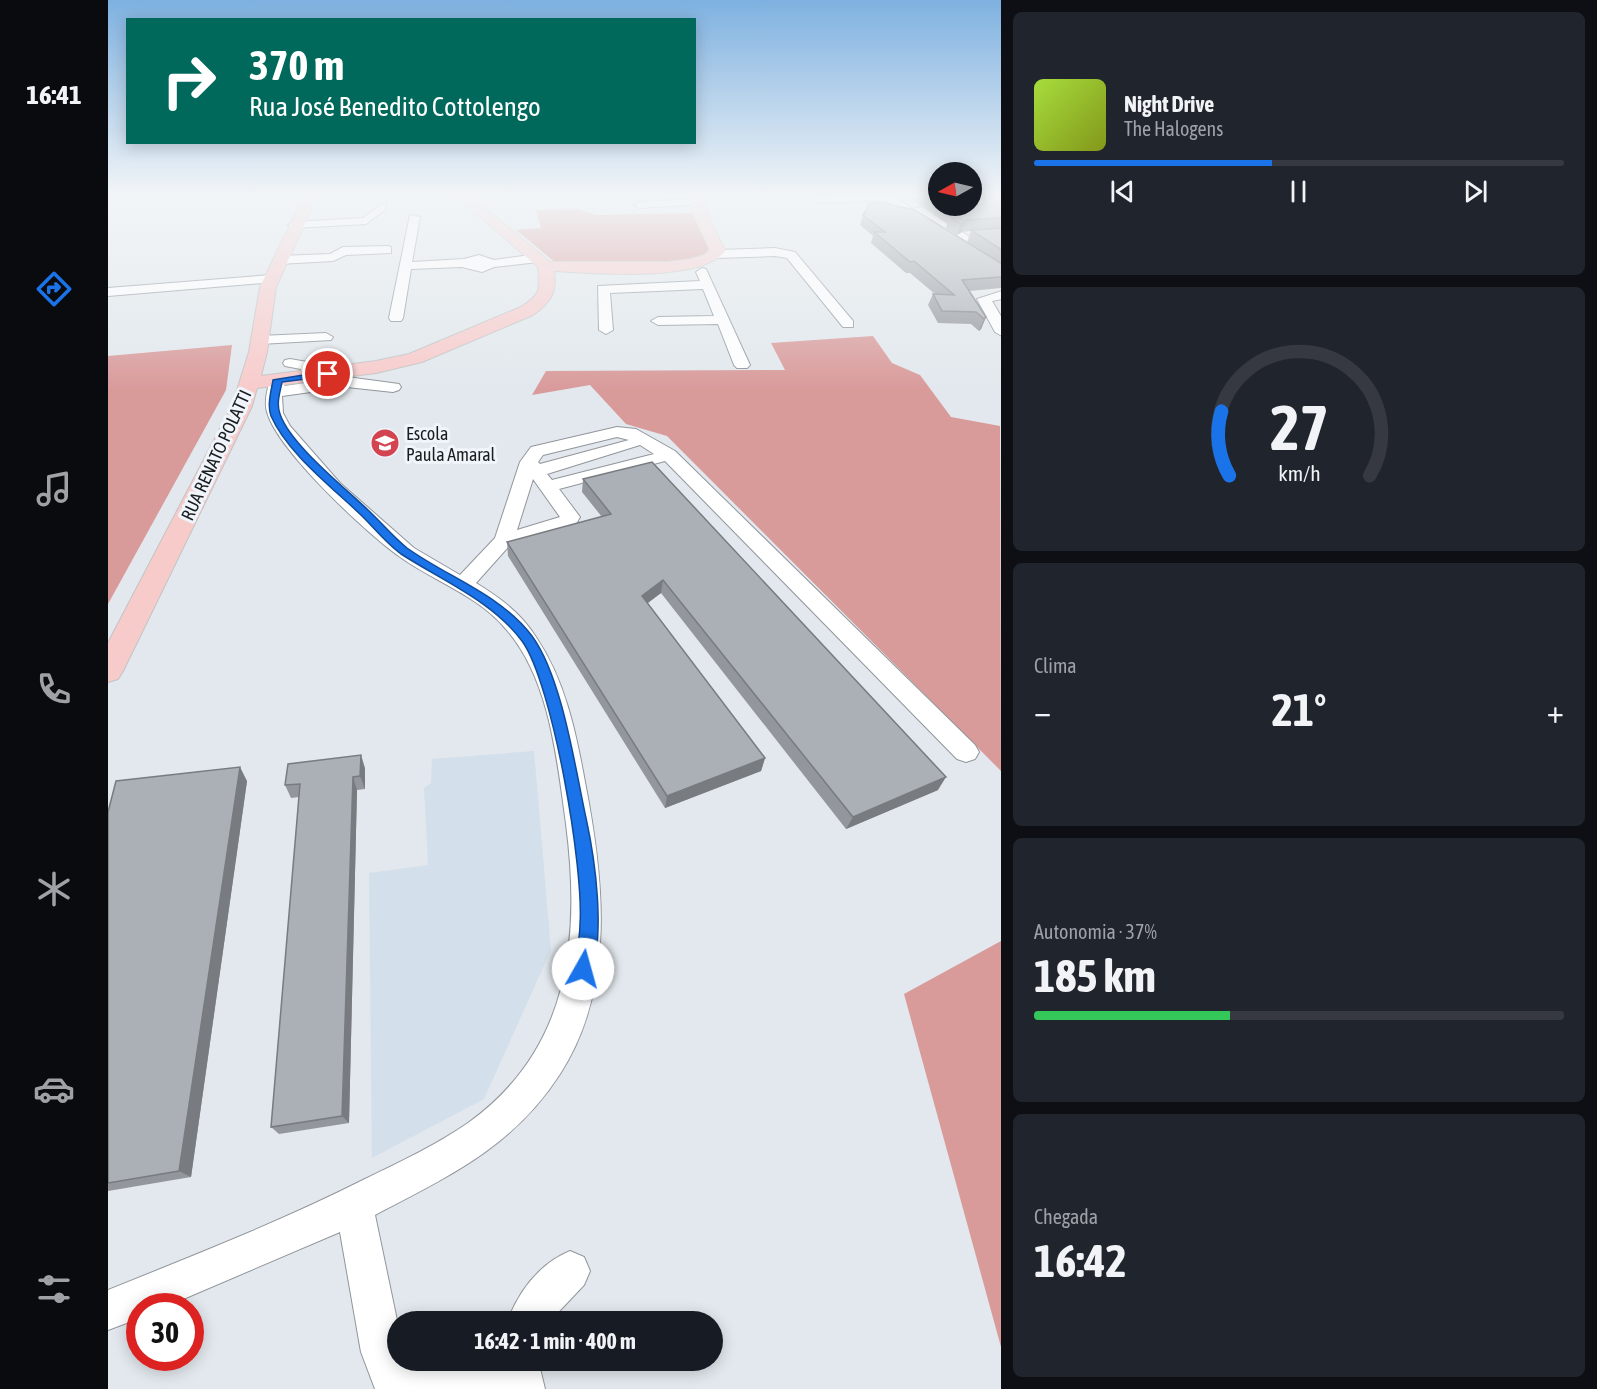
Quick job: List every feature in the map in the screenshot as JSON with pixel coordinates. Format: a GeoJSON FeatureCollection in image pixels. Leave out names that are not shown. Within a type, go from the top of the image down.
{"type":"FeatureCollection","features":[{"type":"Feature","properties":{"kind":"main road","name":"RUA RENATO POLATTI"},"geometry":{"type":"LineString","coordinates":[[108,671],[242,406],[273,385],[260,340],[263,304],[279,261]]}},
{"type":"Feature","properties":{"kind":"main road"},"geometry":{"type":"LineString","coordinates":[[273,385],[309,377],[347,377],[415,358],[527,311],[545,295],[548,289],[540,261]]}},
{"type":"Feature","properties":{"kind":"main road"},"geometry":{"type":"LineString","coordinates":[[562,261],[641,267],[691,266],[702,261]]}},
{"type":"Feature","properties":{"kind":"street"},"geometry":{"type":"LineString","coordinates":[[396,318],[406,261]]}},
{"type":"Feature","properties":{"kind":"street"},"geometry":{"type":"LineString","coordinates":[[405,266],[473,261]]}},
{"type":"Feature","properties":{"kind":"street"},"geometry":{"type":"LineString","coordinates":[[481,261],[509,261]]}},
{"type":"Feature","properties":{"kind":"street"},"geometry":{"type":"LineString","coordinates":[[795,261],[848,324]]}},
{"type":"Feature","properties":{"kind":"street"},"geometry":{"type":"LineString","coordinates":[[984,261],[1001,272]]}},
{"type":"Feature","properties":{"kind":"street"},"geometry":{"type":"LineString","coordinates":[[641,267],[646,286]]}},
{"type":"Feature","properties":{"kind":"street"},"geometry":{"type":"LineString","coordinates":[[701,270],[742,365]]}},
{"type":"Feature","properties":{"kind":"street"},"geometry":{"type":"LineString","coordinates":[[108,292],[271,279]]}},
{"type":"Feature","properties":{"kind":"street"},"geometry":{"type":"LineString","coordinates":[[606,330],[603,289],[708,285]]}},
{"type":"Feature","properties":{"kind":"street"},"geometry":{"type":"LineString","coordinates":[[1001,295],[984,299],[1001,330]]}},
{"type":"Feature","properties":{"kind":"street"},"geometry":{"type":"LineString","coordinates":[[657,321],[723,320]]}},
{"type":"Feature","properties":{"kind":"street"},"geometry":{"type":"LineString","coordinates":[[260,340],[326,337]]}},
{"type":"Feature","properties":{"kind":"street"},"geometry":{"type":"LineString","coordinates":[[108,1310],[228,1262],[354,1206],[460,1148],[493,1126],[530,1089],[557,1047],[574,1008],[583,969],[589,923],[585,851],[549,685],[528,641],[512,620],[462,585],[420,561],[386,536],[291,441],[282,428],[273,385],[347,377],[393,387]]}},
{"type":"Feature","properties":{"kind":"street"},"geometry":{"type":"LineString","coordinates":[[462,585],[504,540],[532,466],[533,455],[542,448],[617,432],[630,432],[669,455],[966,753]]}},
{"type":"Feature","properties":{"kind":"street"},"geometry":{"type":"LineString","coordinates":[[549,486],[669,455]]}},
{"type":"Feature","properties":{"kind":"street"},"geometry":{"type":"LineString","coordinates":[[504,540],[569,520],[570,517],[549,486],[532,466]]}},
{"type":"Feature","properties":{"kind":"street"},"geometry":{"type":"LineString","coordinates":[[354,1206],[382,1352],[391,1376],[409,1382],[523,1375]]}},
{"type":"Feature","properties":{"kind":"street"},"geometry":{"type":"LineString","coordinates":[[531,1311],[570,1271]]}},
{"type":"Feature","properties":{"kind":"shaded area"},"geometry":{"type":"Polygon","coordinates":[[[553,261],[691,261],[688,262],[557,264],[553,261]]]}},
{"type":"Feature","properties":{"kind":"shaded area"},"geometry":{"type":"Polygon","coordinates":[[[873,336],[892,363],[920,375],[951,417],[1000,426],[1001,771],[667,436],[626,424],[590,385],[532,395],[546,371],[785,370],[771,343],[873,336]]]}},
{"type":"Feature","properties":{"kind":"shaded area"},"geometry":{"type":"Polygon","coordinates":[[[232,345],[226,390],[108,604],[108,356],[232,345]]]}},
{"type":"Feature","properties":{"kind":"shaded area"},"geometry":{"type":"Polygon","coordinates":[[[534,751],[551,950],[484,1099],[372,1158],[369,873],[428,865],[424,788],[431,783],[432,759],[534,751]]]}},
{"type":"Feature","properties":{"kind":"shaded area"},"geometry":{"type":"Polygon","coordinates":[[[1001,941],[1001,1347],[904,994],[1001,941]]]}},
{"type":"Feature","properties":{"kind":"building"},"geometry":{"type":"Polygon","coordinates":[[[909,261],[997,261],[1001,263],[1001,277],[962,280],[986,317],[984,319],[976,312],[942,311],[933,294],[954,295],[914,261],[909,261]]]}},
{"type":"Feature","properties":{"kind":"building"},"geometry":{"type":"Polygon","coordinates":[[[652,462],[946,777],[853,817],[663,580],[642,596],[765,758],[667,796],[507,542],[611,514],[583,479],[652,462]]]}},
{"type":"Feature","properties":{"kind":"building"},"geometry":{"type":"Polygon","coordinates":[[[361,755],[360,776],[353,777],[342,1116],[271,1127],[300,784],[285,785],[288,764],[361,755]]]}},
{"type":"Feature","properties":{"kind":"building"},"geometry":{"type":"Polygon","coordinates":[[[240,767],[179,1171],[108,1183],[108,812],[116,781],[240,767]]]}},
{"type":"Feature","properties":{"kind":"place","name":"Escola Paula Amaral"},"geometry":{"type":"Point","coordinates":[385,443]}},
{"type":"Feature","properties":{"kind":"route"},"geometry":{"type":"LineString","coordinates":[[328,374],[278,380],[273,404],[275,415],[291,441],[386,536],[403,550],[480,596],[512,620],[528,641],[541,664],[549,685],[561,735],[585,851],[589,923],[583,969]]}}]}
